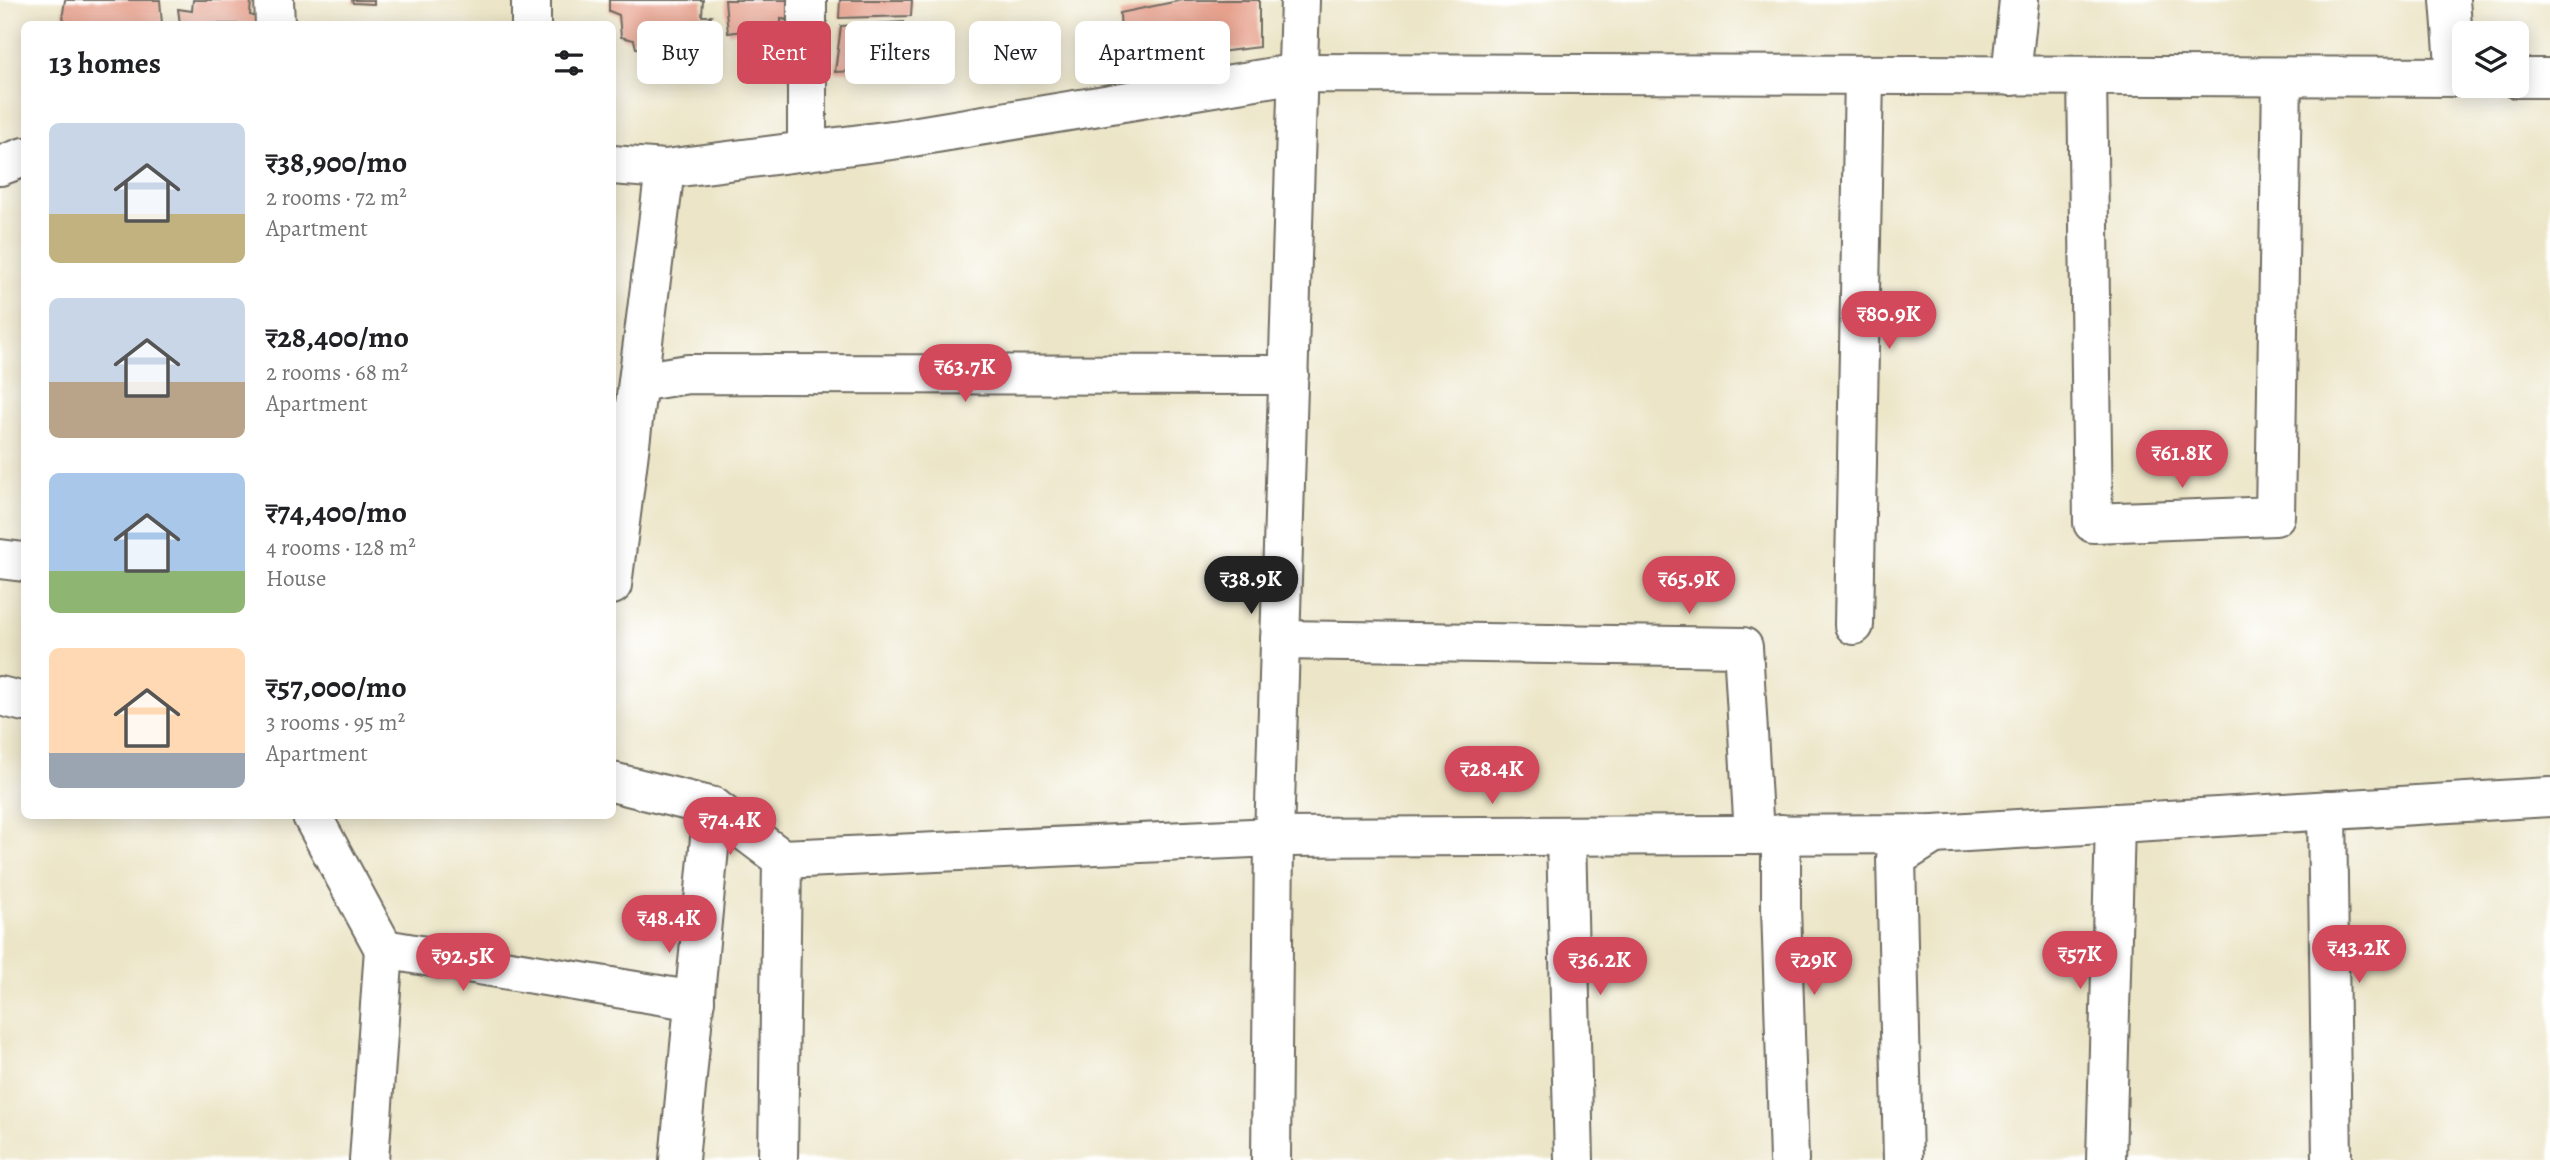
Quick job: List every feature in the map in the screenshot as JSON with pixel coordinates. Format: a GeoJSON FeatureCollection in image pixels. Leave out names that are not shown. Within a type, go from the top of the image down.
{"type":"FeatureCollection","features":[{"type":"Feature","properties":{"kind":"street"},"geometry":{"type":"LineString","coordinates":[[274,0],[275,21]]}},
{"type":"Feature","properties":{"kind":"street"},"geometry":{"type":"LineString","coordinates":[[531,0],[531,21]]}},
{"type":"Feature","properties":{"kind":"street"},"geometry":{"type":"LineString","coordinates":[[807,0],[807,151]]}},
{"type":"Feature","properties":{"kind":"street"},"geometry":{"type":"LineString","coordinates":[[1271,1160],[1274,837],[1300,0]]}},
{"type":"Feature","properties":{"kind":"street"},"geometry":{"type":"LineString","coordinates":[[2011,76],[2019,0]]}},
{"type":"Feature","properties":{"kind":"street"},"geometry":{"type":"LineString","coordinates":[[2450,0],[2453,21]]}},
{"type":"Feature","properties":{"kind":"street"},"geometry":{"type":"LineString","coordinates":[[616,165],[665,169],[900,139],[1298,73],[2452,77]]}},
{"type":"Feature","properties":{"kind":"street"},"geometry":{"type":"LineString","coordinates":[[1854,625],[1864,75]]}},
{"type":"Feature","properties":{"kind":"street"},"geometry":{"type":"LineString","coordinates":[[2087,76],[2093,523],[2275,516],[2282,77]]}},
{"type":"Feature","properties":{"kind":"street"},"geometry":{"type":"LineString","coordinates":[[2529,78],[2550,78]]}},
{"type":"Feature","properties":{"kind":"street"},"geometry":{"type":"LineString","coordinates":[[0,166],[21,158]]}},
{"type":"Feature","properties":{"kind":"street"},"geometry":{"type":"LineString","coordinates":[[616,554],[665,169]]}},
{"type":"Feature","properties":{"kind":"street"},"geometry":{"type":"LineString","coordinates":[[638,382],[688,374],[1289,375]]}},
{"type":"Feature","properties":{"kind":"street"},"geometry":{"type":"LineString","coordinates":[[0,559],[21,562]]}},
{"type":"Feature","properties":{"kind":"street"},"geometry":{"type":"LineString","coordinates":[[1280,640],[1743,647],[1768,835],[1781,906],[1789,1160]]}},
{"type":"Feature","properties":{"kind":"street"},"geometry":{"type":"LineString","coordinates":[[0,696],[21,701]]}},
{"type":"Feature","properties":{"kind":"street"},"geometry":{"type":"LineString","coordinates":[[616,783],[713,807],[782,859],[1274,837],[1934,834],[2550,797]]}},
{"type":"Feature","properties":{"kind":"street"},"geometry":{"type":"LineString","coordinates":[[679,1160],[713,807]]}},
{"type":"Feature","properties":{"kind":"street"},"geometry":{"type":"LineString","coordinates":[[2327,810],[2332,1160]]}},
{"type":"Feature","properties":{"kind":"street"},"geometry":{"type":"LineString","coordinates":[[314,819],[384,949],[369,1160]]}},
{"type":"Feature","properties":{"kind":"street"},"geometry":{"type":"LineString","coordinates":[[2106,1160],[2115,823]]}},
{"type":"Feature","properties":{"kind":"street"},"geometry":{"type":"LineString","coordinates":[[1903,1160],[1896,858],[1934,834]]}},
{"type":"Feature","properties":{"kind":"street"},"geometry":{"type":"LineString","coordinates":[[1566,836],[1574,1160]]}},
{"type":"Feature","properties":{"kind":"street"},"geometry":{"type":"LineString","coordinates":[[778,1160],[782,859]]}},
{"type":"Feature","properties":{"kind":"street"},"geometry":{"type":"LineString","coordinates":[[384,949],[695,1001]]}},
{"type":"Feature","properties":{"kind":"building"},"geometry":{"type":"Polygon","coordinates":[[[65,0],[160,0],[162,21],[64,21],[65,0]]]}},
{"type":"Feature","properties":{"kind":"building"},"geometry":{"type":"Polygon","coordinates":[[[193,0],[251,0],[250,15],[257,17],[257,21],[180,21],[178,9],[192,11],[193,0]]]}},
{"type":"Feature","properties":{"kind":"building"},"geometry":{"type":"Polygon","coordinates":[[[352,0],[374,0],[374,4],[353,3],[352,0]]]}},
{"type":"Feature","properties":{"kind":"building"},"geometry":{"type":"Polygon","coordinates":[[[609,0],[703,0],[702,16],[711,16],[707,21],[637,21],[636,48],[634,40],[621,37],[619,15],[609,11],[609,0]]]}},
{"type":"Feature","properties":{"kind":"building"},"geometry":{"type":"Polygon","coordinates":[[[725,0],[794,0],[797,10],[785,20],[737,21],[737,32],[728,33],[725,0]]]}},
{"type":"Feature","properties":{"kind":"building"},"geometry":{"type":"Polygon","coordinates":[[[840,0],[912,0],[911,16],[839,18],[840,0]]]}},
{"type":"Feature","properties":{"kind":"building"},"geometry":{"type":"Polygon","coordinates":[[[1183,0],[1259,0],[1259,47],[1230,51],[1230,21],[1120,21],[1120,13],[1183,0]]]}},
{"type":"Feature","properties":{"kind":"building"},"geometry":{"type":"Polygon","coordinates":[[[841,26],[845,26],[845,72],[835,72],[841,26]]]}}]}
